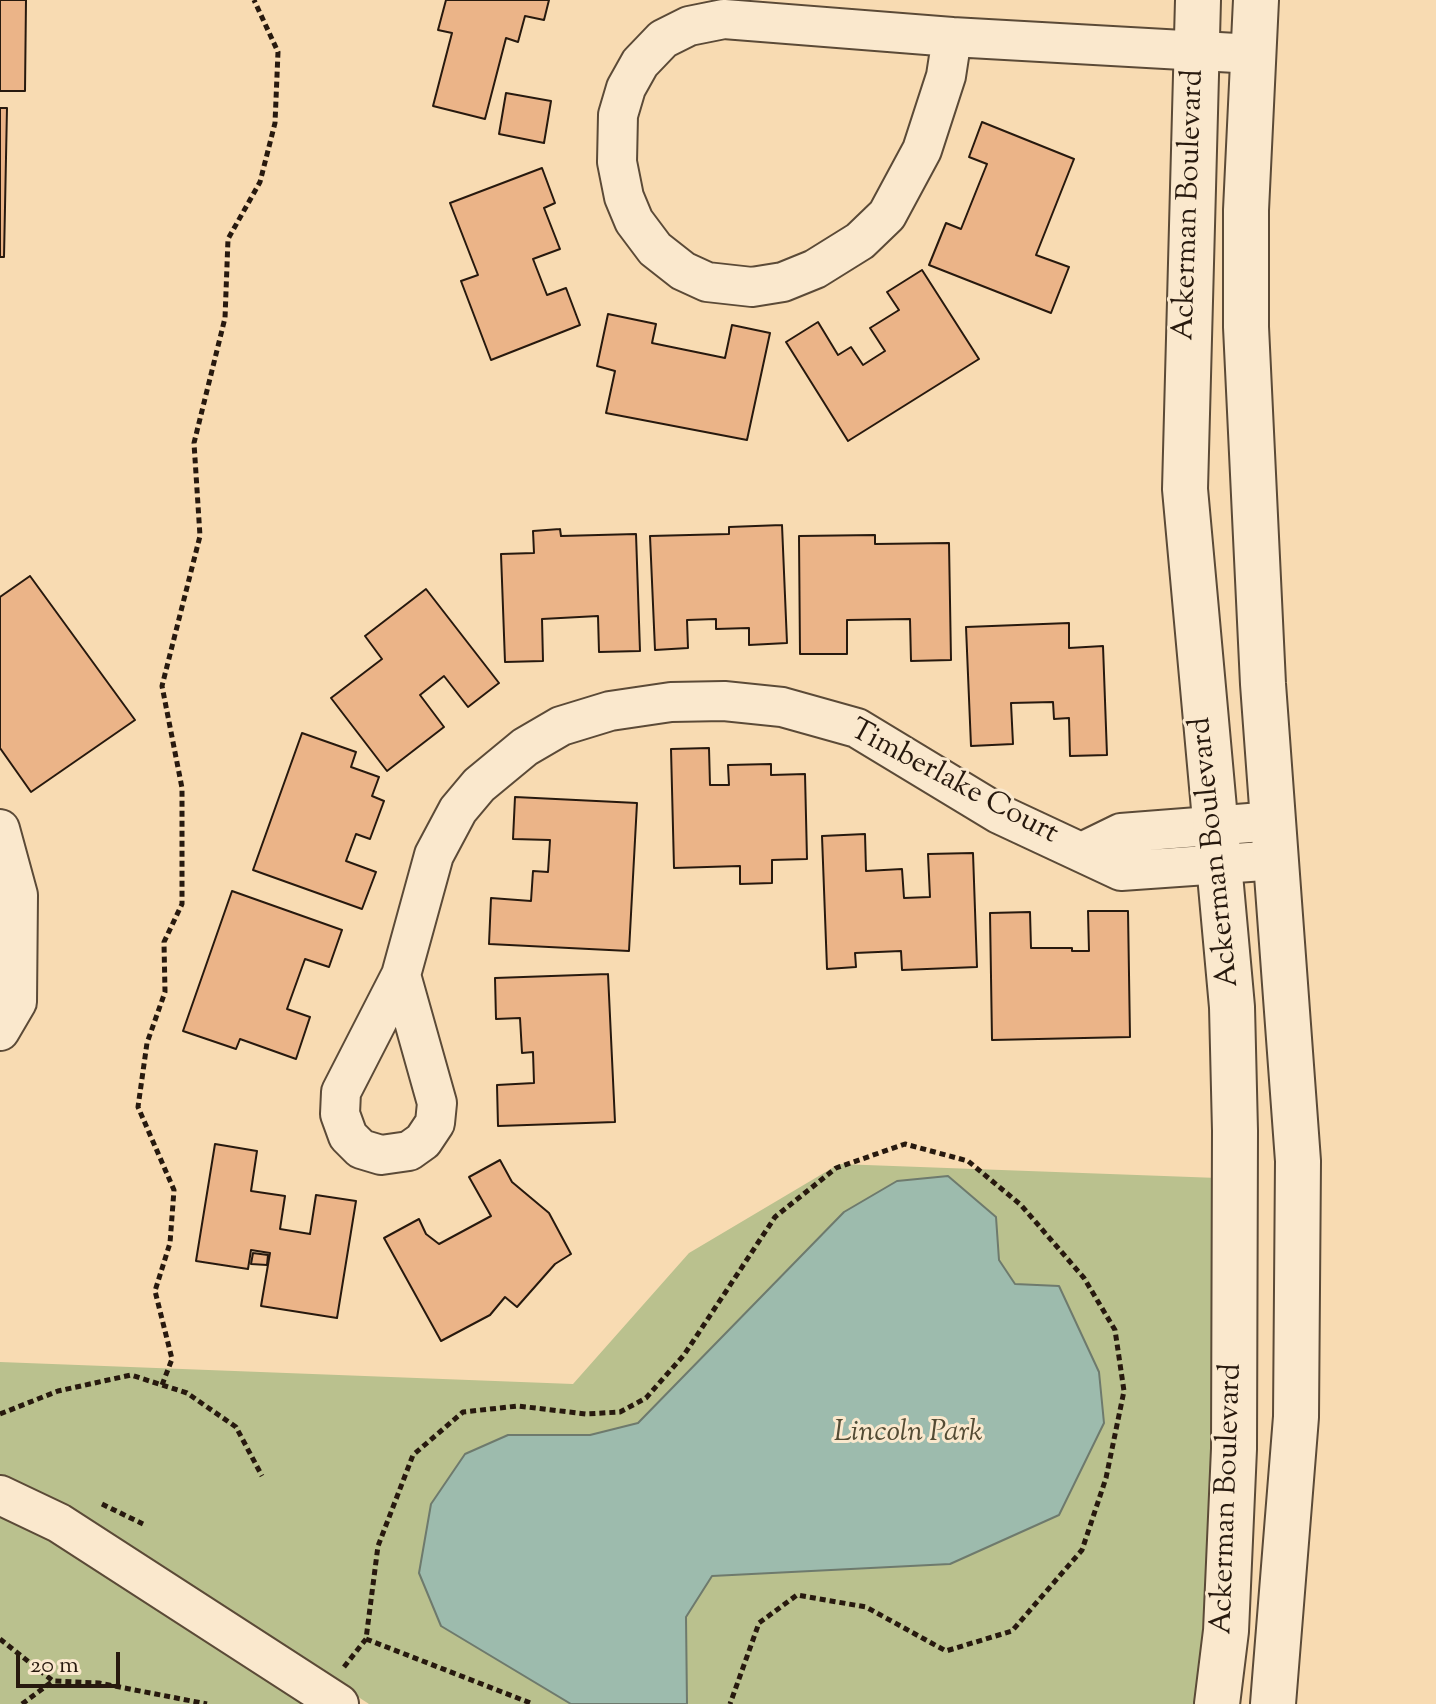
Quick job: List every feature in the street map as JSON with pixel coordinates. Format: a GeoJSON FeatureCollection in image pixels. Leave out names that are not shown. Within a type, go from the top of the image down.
{"type":"FeatureCollection","features":[{"type":"Feature","properties":{"kind":"street","name":"Ackerman Boulevard"},"geometry":{"type":"LineString","coordinates":[[1198,0],[1185,489],[1232,1007],[1235,1325],[1226,1631],[1217,1704]]}},
{"type":"Feature","properties":{"kind":"street","name":"Ackerman Boulevard"},"geometry":{"type":"LineString","coordinates":[[1256,0],[1246,210],[1246,327],[1263,684],[1297,1146],[1296,1417],[1273,1704]]}},
{"type":"Feature","properties":{"kind":"street"},"geometry":{"type":"LineString","coordinates":[[952,37],[946,76],[922,150],[903,190],[887,215],[860,241],[815,269],[783,282],[752,287],[707,282],[683,271],[655,249],[634,221],[624,197],[617,162],[618,115],[626,88],[640,63],[663,39],[689,26],[724,19],[952,37],[1254,54]]}},
{"type":"Feature","properties":{"kind":"street","name":"Timberlake Court"},"geometry":{"type":"LineString","coordinates":[[401,975],[434,855],[458,810],[479,785],[525,747],[561,726],[610,711],[671,702],[724,701],[782,707],[857,728],[999,814],[1082,852],[1121,833],[1216,845],[1276,840]]}},
{"type":"Feature","properties":{"kind":"street"},"geometry":{"type":"LineString","coordinates":[[0,829],[18,895],[18,925],[17,1002],[0,1031]]}},
{"type":"Feature","properties":{"kind":"street"},"geometry":{"type":"LineString","coordinates":[[0,1495],[59,1523],[331,1699]]}},
{"type":"Feature","properties":{"kind":"path"},"geometry":{"type":"LineString","coordinates":[[162,1385],[172,1359],[155,1291],[170,1243],[174,1190],[138,1107],[147,1043],[165,992],[164,942],[182,904],[182,788],[162,686],[200,536],[194,443],[225,318],[228,239],[260,182],[275,123],[278,52],[254,0]]}},
{"type":"Feature","properties":{"kind":"path"},"geometry":{"type":"LineString","coordinates":[[331,1699],[366,1639],[378,1546],[413,1455],[463,1412],[518,1406],[586,1414],[620,1412],[646,1398],[684,1355],[775,1217],[836,1168],[905,1144],[968,1161],[1021,1205],[1084,1278],[1115,1330],[1124,1391],[1106,1478],[1082,1550],[1012,1631],[946,1651],[866,1607],[797,1595],[759,1623],[730,1704]]}},
{"type":"Feature","properties":{"kind":"path"},"geometry":{"type":"LineString","coordinates":[[0,1414],[58,1391],[131,1375],[187,1393],[236,1427],[262,1476]]}},
{"type":"Feature","properties":{"kind":"path"},"geometry":{"type":"LineString","coordinates":[[0,1639],[53,1681],[99,1683],[207,1704]]}},
{"type":"Feature","properties":{"kind":"path"},"geometry":{"type":"LineString","coordinates":[[366,1639],[533,1704]]}},
{"type":"Feature","properties":{"kind":"path"},"geometry":{"type":"LineString","coordinates":[[22,1704],[53,1681]]}},
{"type":"Feature","properties":{"kind":"green space","name":"Lincoln Park"},"geometry":{"type":"Polygon","coordinates":[[[839,1164],[1218,1178],[1214,1491],[1196,1704],[369,1704],[97,1526],[0,1477],[0,1362],[573,1384],[689,1253],[839,1164]]]}},
{"type":"Feature","properties":{"kind":"green space"},"geometry":{"type":"Polygon","coordinates":[[[0,1516],[71,1551],[309,1704],[0,1704],[0,1516]]]}},
{"type":"Feature","properties":{"kind":"shaded area"},"geometry":{"type":"Polygon","coordinates":[[[948,1176],[996,1217],[999,1260],[1015,1284],[1059,1286],[1099,1372],[1104,1423],[1059,1515],[950,1564],[712,1576],[686,1617],[687,1704],[571,1704],[441,1626],[419,1573],[431,1504],[465,1454],[508,1435],[590,1435],[638,1423],[844,1212],[897,1181],[948,1176]]]}},
{"type":"Feature","properties":{"kind":"building"},"geometry":{"type":"Polygon","coordinates":[[[0,0],[26,0],[25,91],[0,91],[0,0]]]}},
{"type":"Feature","properties":{"kind":"building"},"geometry":{"type":"Polygon","coordinates":[[[446,0],[549,0],[544,20],[525,16],[518,42],[506,38],[485,119],[433,106],[452,33],[438,30],[446,0]]]}},
{"type":"Feature","properties":{"kind":"building"},"geometry":{"type":"Polygon","coordinates":[[[506,93],[551,101],[544,143],[499,134],[506,93]]]}},
{"type":"Feature","properties":{"kind":"building"},"geometry":{"type":"Polygon","coordinates":[[[0,108],[7,108],[4,257],[0,257],[0,108]]]}},
{"type":"Feature","properties":{"kind":"building"},"geometry":{"type":"Polygon","coordinates":[[[982,122],[1074,159],[1036,255],[1069,267],[1051,313],[929,265],[946,223],[961,229],[987,164],[969,157],[982,122]]]}},
{"type":"Feature","properties":{"kind":"building"},"geometry":{"type":"Polygon","coordinates":[[[542,168],[555,203],[544,208],[560,249],[533,259],[547,295],[566,288],[580,325],[491,360],[461,281],[478,275],[450,203],[542,168]]]}},
{"type":"Feature","properties":{"kind":"building"},"geometry":{"type":"Polygon","coordinates":[[[922,270],[979,359],[848,441],[786,342],[818,322],[838,355],[851,347],[863,365],[885,351],[870,328],[899,310],[887,292],[922,270]]]}},
{"type":"Feature","properties":{"kind":"building"},"geometry":{"type":"Polygon","coordinates":[[[608,314],[656,324],[652,343],[725,358],[732,325],[770,333],[747,440],[606,413],[615,371],[597,366],[608,314]]]}},
{"type":"Feature","properties":{"kind":"building"},"geometry":{"type":"Polygon","coordinates":[[[782,525],[787,643],[749,645],[749,628],[716,629],[716,619],[687,620],[688,648],[655,650],[650,536],[729,534],[729,527],[782,525]]]}},
{"type":"Feature","properties":{"kind":"building"},"geometry":{"type":"Polygon","coordinates":[[[560,529],[561,536],[636,534],[640,651],[599,652],[598,616],[542,619],[543,661],[505,662],[501,554],[534,553],[533,531],[560,529]]]}},
{"type":"Feature","properties":{"kind":"building"},"geometry":{"type":"Polygon","coordinates":[[[875,535],[875,544],[949,543],[951,660],[911,661],[910,619],[847,620],[847,654],[800,654],[799,536],[875,535]]]}},
{"type":"Feature","properties":{"kind":"building"},"geometry":{"type":"Polygon","coordinates":[[[30,576],[135,720],[31,792],[0,748],[0,597],[30,576]]]}},
{"type":"Feature","properties":{"kind":"building"},"geometry":{"type":"Polygon","coordinates":[[[426,589],[499,683],[468,707],[444,676],[420,695],[444,727],[387,771],[331,698],[382,659],[365,636],[426,589]]]}},
{"type":"Feature","properties":{"kind":"building"},"geometry":{"type":"Polygon","coordinates":[[[1069,623],[1069,648],[1103,646],[1107,755],[1070,756],[1069,718],[1054,719],[1053,702],[1011,703],[1013,744],[971,746],[966,627],[1069,623]]]}},
{"type":"Feature","properties":{"kind":"building"},"geometry":{"type":"Polygon","coordinates":[[[302,733],[356,752],[351,767],[379,777],[372,796],[384,801],[370,839],[356,834],[346,861],[376,872],[362,909],[253,870],[302,733]]]}},
{"type":"Feature","properties":{"kind":"building"},"geometry":{"type":"Polygon","coordinates":[[[709,748],[710,785],[729,785],[728,765],[771,764],[771,775],[805,774],[807,859],[772,860],[772,883],[740,884],[740,866],[674,868],[671,749],[709,748]]]}},
{"type":"Feature","properties":{"kind":"building"},"geometry":{"type":"Polygon","coordinates":[[[515,797],[637,803],[629,951],[489,944],[491,898],[531,901],[533,871],[548,872],[550,840],[513,839],[515,797]]]}},
{"type":"Feature","properties":{"kind":"building"},"geometry":{"type":"Polygon","coordinates":[[[865,834],[866,871],[902,869],[904,898],[930,897],[928,854],[973,853],[977,967],[902,970],[901,951],[855,953],[856,967],[827,969],[822,836],[865,834]]]}},
{"type":"Feature","properties":{"kind":"building"},"geometry":{"type":"Polygon","coordinates":[[[232,891],[342,930],[329,967],[305,959],[287,1009],[310,1017],[296,1059],[240,1039],[236,1049],[183,1031],[232,891]]]}},
{"type":"Feature","properties":{"kind":"building"},"geometry":{"type":"Polygon","coordinates":[[[1088,911],[1128,911],[1130,1037],[992,1040],[990,913],[1030,912],[1031,948],[1089,951],[1088,911]]]}},
{"type":"Feature","properties":{"kind":"building"},"geometry":{"type":"Polygon","coordinates":[[[608,974],[615,1122],[498,1126],[497,1085],[534,1083],[533,1052],[522,1053],[520,1018],[496,1019],[495,978],[608,974]]]}},
{"type":"Feature","properties":{"kind":"building"},"geometry":{"type":"Polygon","coordinates":[[[215,1144],[257,1151],[251,1191],[285,1196],[280,1229],[310,1234],[316,1195],[356,1201],[337,1318],[261,1306],[270,1253],[251,1250],[248,1269],[196,1261],[215,1144]]]}},
{"type":"Feature","properties":{"kind":"building"},"geometry":{"type":"Polygon","coordinates":[[[500,1160],[512,1182],[549,1213],[571,1254],[555,1264],[517,1307],[505,1297],[490,1315],[441,1341],[384,1238],[419,1219],[426,1234],[439,1244],[491,1216],[469,1177],[500,1160]]]}},
{"type":"Feature","properties":{"kind":"building"},"geometry":{"type":"Polygon","coordinates":[[[253,1253],[268,1255],[267,1265],[251,1264],[253,1253]]]}}]}
